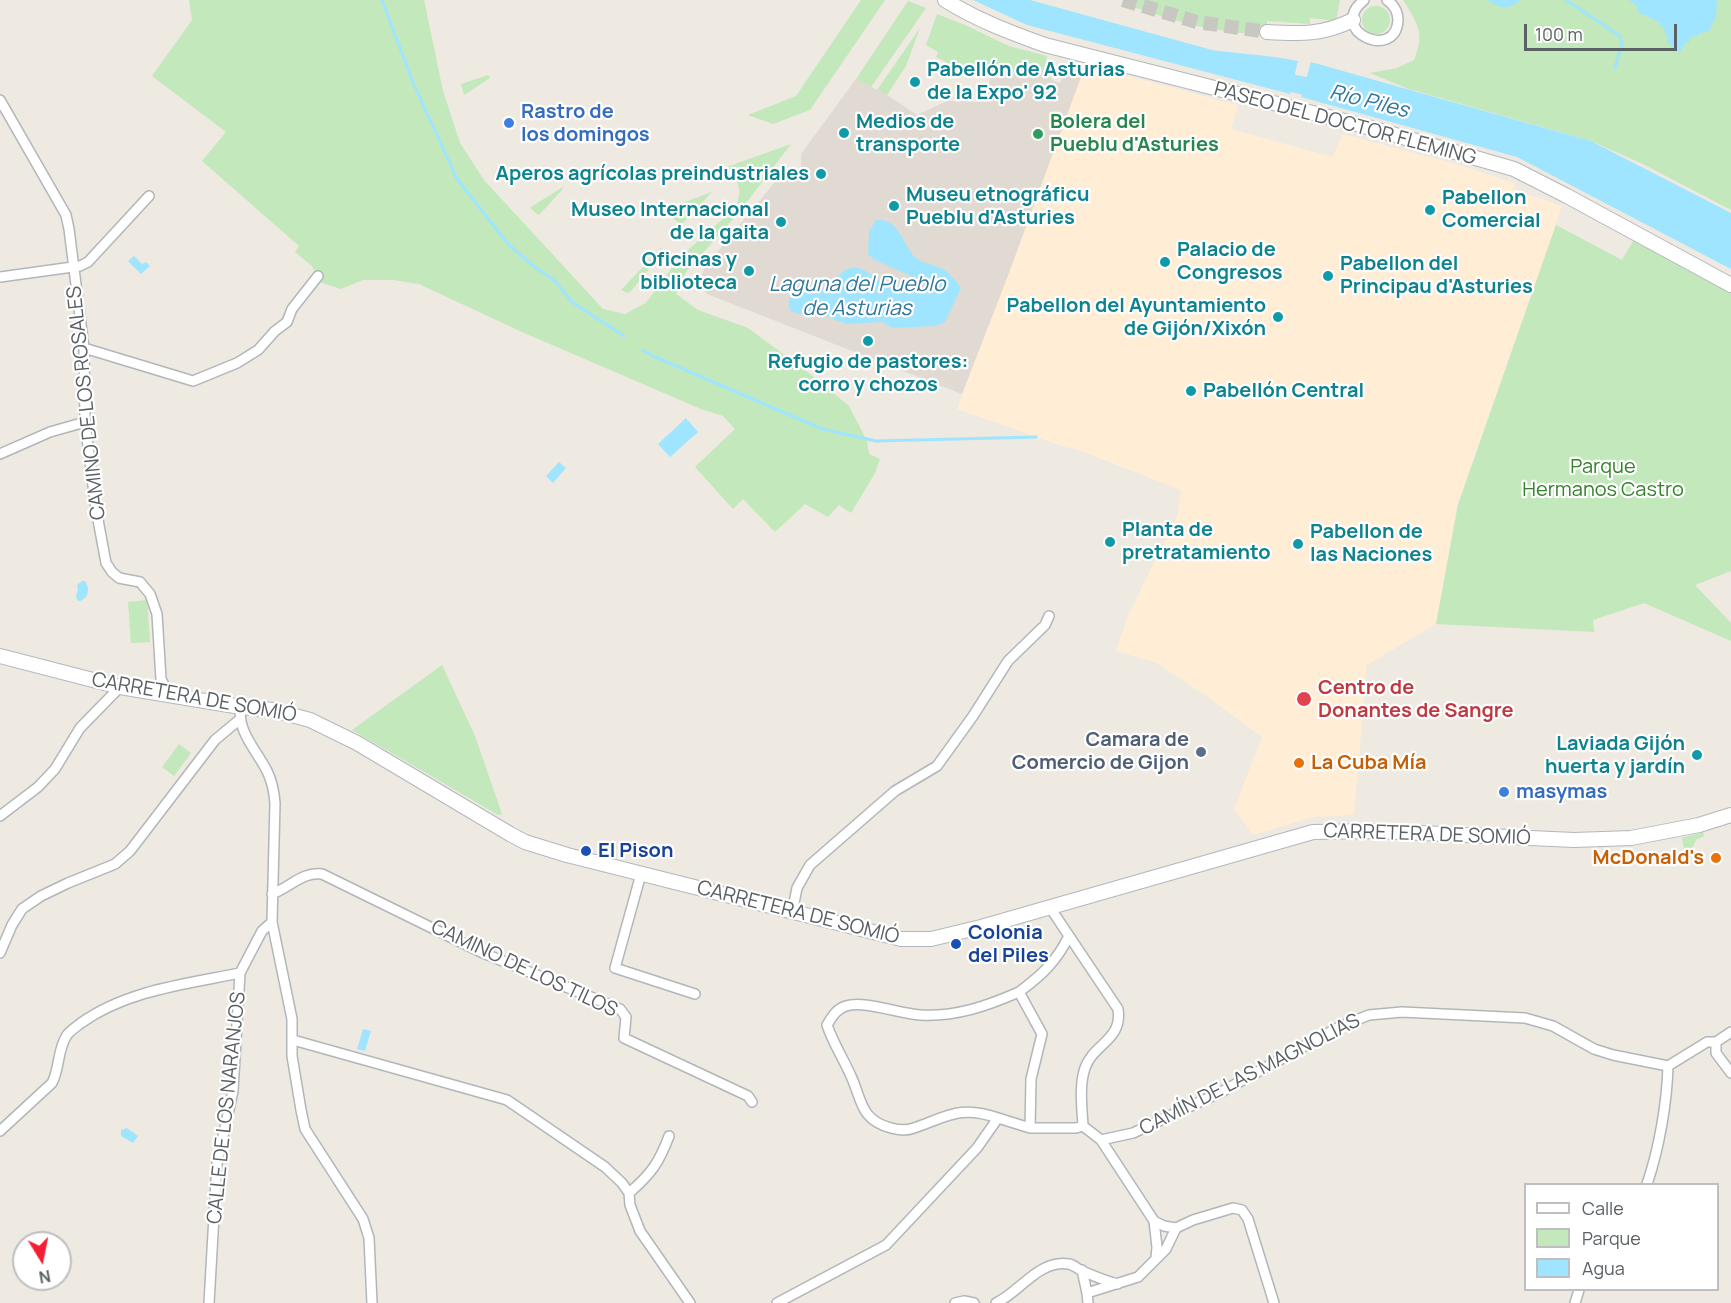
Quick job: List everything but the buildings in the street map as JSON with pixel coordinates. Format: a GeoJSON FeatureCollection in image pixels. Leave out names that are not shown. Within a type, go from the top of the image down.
{"type":"FeatureCollection","features":[{"type":"Feature","properties":{"kind":"street","name":"PASEO DEL DOCTOR FLEMING"},"geometry":{"type":"LineString","coordinates":[[945,0],[993,27],[1045,45],[1364,126],[1514,169],[1731,285]]}},
{"type":"Feature","properties":{"kind":"street"},"geometry":{"type":"LineString","coordinates":[[1267,32],[1307,34],[1334,29],[1364,0]]}},
{"type":"Feature","properties":{"kind":"street"},"geometry":{"type":"LineString","coordinates":[[1356,9],[1357,31],[1365,39],[1377,41],[1388,38],[1395,30],[1398,18],[1395,7],[1387,0]]}},
{"type":"Feature","properties":{"kind":"street","name":"CAMINO DE LOS ROSALES"},"geometry":{"type":"LineString","coordinates":[[0,100],[66,214],[84,348],[85,422],[96,509],[106,563],[119,578],[140,582],[150,594],[157,614],[161,679],[169,695]]}},
{"type":"Feature","properties":{"kind":"street"},"geometry":{"type":"LineString","coordinates":[[0,277],[80,266],[88,262],[150,196]]}},
{"type":"Feature","properties":{"kind":"street"},"geometry":{"type":"LineString","coordinates":[[84,348],[193,381],[237,363],[258,350],[275,331],[288,322],[292,309],[318,276]]}},
{"type":"Feature","properties":{"kind":"street"},"geometry":{"type":"LineString","coordinates":[[0,454],[50,432],[85,422]]}},
{"type":"Feature","properties":{"kind":"street"},"geometry":{"type":"LineString","coordinates":[[792,913],[797,888],[810,865],[895,791],[937,766],[1008,662],[1045,625],[1049,616]]}},
{"type":"Feature","properties":{"kind":"street","name":"CARRETERA DE SOMIÓ"},"geometry":{"type":"LineString","coordinates":[[0,656],[120,687],[169,695],[240,714],[273,710],[310,720],[357,743],[494,826],[525,842],[792,913],[901,939],[931,939],[1313,832],[1377,831],[1574,840],[1631,838],[1699,825],[1731,815]]}},
{"type":"Feature","properties":{"kind":"street"},"geometry":{"type":"LineString","coordinates":[[0,816],[38,787],[55,769],[80,728],[120,687]]}},
{"type":"Feature","properties":{"kind":"street"},"geometry":{"type":"LineString","coordinates":[[0,953],[22,909],[41,896],[68,883],[116,864],[130,851],[215,740],[240,714],[273,786],[275,802],[272,922],[292,1019],[292,1056],[305,1129],[363,1219],[369,1239],[372,1303]]}},
{"type":"Feature","properties":{"kind":"street","name":"CAMINO DE LOS TILOS"},"geometry":{"type":"LineString","coordinates":[[272,894],[306,875],[322,874],[483,953],[620,1009],[626,1017],[624,1038],[748,1096],[752,1102]]}},
{"type":"Feature","properties":{"kind":"street"},"geometry":{"type":"LineString","coordinates":[[641,874],[615,968],[695,994]]}},
{"type":"Feature","properties":{"kind":"street"},"geometry":{"type":"LineString","coordinates":[[1049,906],[1118,1009],[1120,1020],[1117,1029],[1086,1065],[1083,1076],[1083,1126]]}},
{"type":"Feature","properties":{"kind":"street","name":"CALLE DE LOS NARANJOS"},"geometry":{"type":"LineString","coordinates":[[209,1303],[217,1164],[232,1091],[240,973],[262,931],[272,922]]}},
{"type":"Feature","properties":{"kind":"street"},"geometry":{"type":"LineString","coordinates":[[1069,936],[1058,957],[1039,977],[1019,992],[987,1006],[957,1014],[920,1016],[864,1005],[847,1005],[835,1012],[827,1025],[832,1040],[851,1076],[865,1113],[880,1124],[895,1129],[912,1129],[940,1117],[981,1112],[1030,1128],[1083,1126]]}},
{"type":"Feature","properties":{"kind":"street"},"geometry":{"type":"LineString","coordinates":[[0,1131],[52,1083],[56,1076],[61,1046],[69,1032],[93,1015],[132,998],[185,983],[240,973]]}},
{"type":"Feature","properties":{"kind":"street"},"geometry":{"type":"LineString","coordinates":[[1019,992],[1042,1034],[1031,1079],[1030,1128]]}},
{"type":"Feature","properties":{"kind":"street","name":"CAMÍN DE LAS MAGNOLIAS"},"geometry":{"type":"LineString","coordinates":[[1101,1140],[1133,1133],[1222,1091],[1341,1026],[1370,1015],[1402,1012],[1525,1018],[1553,1026],[1594,1049],[1668,1066]]}},
{"type":"Feature","properties":{"kind":"street"},"geometry":{"type":"LineString","coordinates":[[1648,1183],[1653,1168],[1668,1066],[1707,1042],[1716,1042],[1731,1032]]}},
{"type":"Feature","properties":{"kind":"street"},"geometry":{"type":"LineString","coordinates":[[293,1040],[507,1100],[605,1167],[622,1183],[629,1193],[630,1205],[640,1231],[690,1303]]}},
{"type":"Feature","properties":{"kind":"street"},"geometry":{"type":"LineString","coordinates":[[1716,1042],[1716,1053],[1731,1073]]}},
{"type":"Feature","properties":{"kind":"street"},"geometry":{"type":"LineString","coordinates":[[777,1303],[886,1245],[977,1148],[998,1118]]}},
{"type":"Feature","properties":{"kind":"street"},"geometry":{"type":"LineString","coordinates":[[1083,1126],[1101,1140],[1154,1221],[1156,1258]]}},
{"type":"Feature","properties":{"kind":"street"},"geometry":{"type":"LineString","coordinates":[[629,1193],[648,1177],[662,1156],[669,1136]]}},
{"type":"Feature","properties":{"kind":"street"},"geometry":{"type":"LineString","coordinates":[[1154,1221],[1176,1228],[1193,1220],[1233,1208],[1242,1210],[1248,1219],[1272,1303]]}},
{"type":"Feature","properties":{"kind":"street"},"geometry":{"type":"LineString","coordinates":[[1082,1270],[1088,1298],[1138,1277],[1166,1249],[1176,1228]]}},
{"type":"Feature","properties":{"kind":"street"},"geometry":{"type":"LineString","coordinates":[[996,1303],[1035,1274],[1051,1266],[1070,1264],[1105,1281],[1118,1284]]}},
{"type":"Feature","properties":{"kind":"street"},"geometry":{"type":"LineString","coordinates":[[955,1303],[964,1301],[974,1303]]}},
{"type":"Feature","properties":{"kind":"shaded area","name":"Museu etnográficu Pueblu d'Asturies"},"geometry":{"type":"Polygon","coordinates":[[[1069,64],[1085,66],[962,394],[707,294],[699,283],[705,267],[779,177],[801,169],[801,154],[856,79],[887,95],[917,115],[947,101],[987,102],[990,76],[1046,67],[1047,74],[1060,83],[1069,64]]]}},
{"type":"Feature","properties":{"kind":"shaded area"},"geometry":{"type":"Polygon","coordinates":[[[1085,66],[1093,68],[1097,74],[1108,71],[1238,105],[1231,129],[1333,157],[1342,134],[1456,164],[1515,183],[1513,189],[1562,206],[1457,505],[1436,624],[1367,665],[1354,815],[1313,817],[1253,835],[1234,809],[1262,737],[1157,663],[1116,651],[1127,618],[1177,516],[1181,490],[1081,451],[957,409],[1085,66]]]}},
{"type":"Feature","properties":{"kind":"green space"},"geometry":{"type":"Polygon","coordinates":[[[189,0],[424,0],[443,91],[460,143],[484,180],[603,309],[625,314],[646,303],[679,258],[735,208],[739,196],[737,181],[724,168],[791,144],[740,211],[686,272],[676,294],[698,310],[748,328],[849,406],[867,441],[869,454],[880,459],[875,473],[851,513],[839,505],[828,517],[805,504],[775,532],[743,499],[733,509],[695,467],[735,429],[723,416],[701,409],[522,332],[419,284],[393,280],[363,280],[341,289],[319,282],[312,266],[295,252],[299,246],[202,161],[226,132],[152,76],[192,20],[189,0]]]}},
{"type":"Feature","properties":{"kind":"green space"},"geometry":{"type":"Polygon","coordinates":[[[861,0],[885,0],[810,110],[773,124],[748,115],[796,96],[861,0]]]}},
{"type":"Feature","properties":{"kind":"green space"},"geometry":{"type":"Polygon","coordinates":[[[1123,0],[1340,0],[1336,21],[1310,18],[1310,24],[1267,21],[1266,34],[1231,32],[1197,26],[1130,6],[1123,0]]]}},
{"type":"Feature","properties":{"kind":"green space"},"geometry":{"type":"Polygon","coordinates":[[[1403,0],[1731,0],[1731,210],[1643,164],[1591,141],[1406,88],[1370,73],[1397,68],[1414,60],[1419,43],[1418,29],[1403,0]]]}},
{"type":"Feature","properties":{"kind":"green space"},"geometry":{"type":"Polygon","coordinates":[[[908,1],[926,8],[871,87],[856,79],[908,1]]]}},
{"type":"Feature","properties":{"kind":"green space"},"geometry":{"type":"Polygon","coordinates":[[[1376,6],[1386,10],[1390,20],[1386,30],[1376,34],[1366,30],[1362,20],[1366,10],[1376,6]]]}},
{"type":"Feature","properties":{"kind":"green space"},"geometry":{"type":"Polygon","coordinates":[[[937,14],[1009,46],[1047,56],[1046,67],[990,76],[955,73],[952,70],[947,72],[943,69],[946,62],[936,57],[938,52],[926,45],[937,14]]]}},
{"type":"Feature","properties":{"kind":"green space"},"geometry":{"type":"Polygon","coordinates":[[[920,28],[906,66],[887,95],[877,90],[920,28]]]}},
{"type":"Feature","properties":{"kind":"green space"},"geometry":{"type":"Polygon","coordinates":[[[488,75],[490,78],[464,95],[461,84],[488,75]]]}},
{"type":"Feature","properties":{"kind":"green space"},"geometry":{"type":"Polygon","coordinates":[[[563,187],[539,215],[531,209],[531,207],[563,187]]]}},
{"type":"Feature","properties":{"kind":"green space"},"geometry":{"type":"Polygon","coordinates":[[[712,192],[681,225],[664,210],[712,192]]]}},
{"type":"Feature","properties":{"kind":"green space","name":"Parque Hermanos Castro"},"geometry":{"type":"Polygon","coordinates":[[[1556,225],[1622,260],[1637,234],[1731,285],[1731,571],[1695,585],[1731,623],[1731,641],[1644,603],[1593,620],[1594,632],[1436,624],[1458,505],[1556,225]]]}},
{"type":"Feature","properties":{"kind":"green space"},"geometry":{"type":"Polygon","coordinates":[[[661,248],[664,251],[631,291],[628,293],[621,290],[661,248]]]}},
{"type":"Feature","properties":{"kind":"green space"},"geometry":{"type":"Polygon","coordinates":[[[147,600],[150,642],[131,643],[128,602],[147,600]]]}},
{"type":"Feature","properties":{"kind":"green space"},"geometry":{"type":"Polygon","coordinates":[[[442,665],[475,736],[502,814],[498,815],[352,730],[442,665]]]}},
{"type":"Feature","properties":{"kind":"green space"},"geometry":{"type":"Polygon","coordinates":[[[179,744],[191,753],[174,776],[162,767],[179,744]]]}},
{"type":"Feature","properties":{"kind":"green space"},"geometry":{"type":"Polygon","coordinates":[[[1703,832],[1704,836],[1696,840],[1692,849],[1684,849],[1682,838],[1703,832]]]}},
{"type":"Feature","properties":{"kind":"water"},"geometry":{"type":"Polygon","coordinates":[[[973,0],[1030,0],[1212,50],[1298,61],[1290,94],[1027,25],[973,0]]]}},
{"type":"Feature","properties":{"kind":"water"},"geometry":{"type":"Polygon","coordinates":[[[1487,0],[1520,0],[1512,6],[1504,7],[1487,0]]]}},
{"type":"Feature","properties":{"kind":"water"},"geometry":{"type":"Polygon","coordinates":[[[1629,0],[1717,0],[1716,18],[1709,29],[1711,31],[1700,33],[1689,39],[1690,42],[1685,43],[1681,51],[1672,51],[1663,26],[1660,27],[1660,23],[1643,14],[1640,15],[1640,11],[1637,12],[1638,7],[1629,0]]]}},
{"type":"Feature","properties":{"kind":"water"},"geometry":{"type":"Polygon","coordinates":[[[1311,62],[1591,141],[1731,213],[1731,269],[1517,157],[1301,97],[1311,62]]]}},
{"type":"Feature","properties":{"kind":"water","name":"Laguna del Pueblo de Asturias"},"geometry":{"type":"Polygon","coordinates":[[[876,220],[884,220],[895,227],[915,257],[924,263],[944,269],[961,288],[945,322],[936,326],[892,328],[882,322],[846,324],[825,316],[792,312],[789,303],[796,290],[810,288],[825,291],[842,273],[852,268],[864,270],[883,282],[893,285],[919,291],[923,289],[922,281],[873,259],[868,254],[869,232],[876,220]]]}},
{"type":"Feature","properties":{"kind":"water"},"geometry":{"type":"Polygon","coordinates":[[[134,256],[142,264],[146,262],[150,266],[141,274],[128,261],[134,256]]]}},
{"type":"Feature","properties":{"kind":"water"},"geometry":{"type":"Polygon","coordinates":[[[686,418],[698,432],[670,457],[658,444],[686,418]]]}},
{"type":"Feature","properties":{"kind":"water"},"geometry":{"type":"Polygon","coordinates":[[[559,462],[566,468],[553,483],[546,476],[559,462]]]}},
{"type":"Feature","properties":{"kind":"water"},"geometry":{"type":"Polygon","coordinates":[[[82,581],[87,584],[88,593],[80,601],[76,596],[77,585],[82,581]]]}},
{"type":"Feature","properties":{"kind":"water"},"geometry":{"type":"Polygon","coordinates":[[[363,1029],[371,1031],[365,1051],[357,1049],[363,1029]]]}},
{"type":"Feature","properties":{"kind":"water"},"geometry":{"type":"Polygon","coordinates":[[[127,1128],[138,1136],[133,1143],[121,1136],[121,1130],[127,1128]]]}},
{"type":"Feature","properties":{"kind":"waterway"},"geometry":{"type":"LineString","coordinates":[[382,0],[412,80],[457,179],[509,245],[554,280],[572,302],[624,336]]}},
{"type":"Feature","properties":{"kind":"waterway"},"geometry":{"type":"LineString","coordinates":[[1566,0],[1620,36],[1622,44],[1615,68]]}},
{"type":"Feature","properties":{"kind":"waterway","name":"Río Piles"},"geometry":{"type":"LineString","coordinates":[[1269,78],[1327,91]]}},
{"type":"Feature","properties":{"kind":"waterway"},"geometry":{"type":"LineString","coordinates":[[643,350],[822,429],[876,441],[1036,437]]}},
{"type":"Feature","properties":{"kind":"tunnel"},"geometry":{"type":"LineString","coordinates":[[1123,0],[1197,22],[1267,32]]}},
{"type":"Feature","properties":{"kind":"place","name":"Pabellón de Asturias de la Expo' 92"},"geometry":{"type":"Point","coordinates":[915,82]}},
{"type":"Feature","properties":{"kind":"place","name":"Rastro de los domingos"},"geometry":{"type":"Point","coordinates":[509,123]}},
{"type":"Feature","properties":{"kind":"place","name":"Medios de transporte"},"geometry":{"type":"Point","coordinates":[844,133]}},
{"type":"Feature","properties":{"kind":"place","name":"Bolera del Pueblu d'Asturies"},"geometry":{"type":"Point","coordinates":[1038,134]}},
{"type":"Feature","properties":{"kind":"place","name":"Aperos agrícolas preindustriales"},"geometry":{"type":"Point","coordinates":[821,174]}},
{"type":"Feature","properties":{"kind":"place","name":"Museu etnográficu Pueblu d'Asturies"},"geometry":{"type":"Point","coordinates":[894,206]}},
{"type":"Feature","properties":{"kind":"place","name":"Pabellon Comercial"},"geometry":{"type":"Point","coordinates":[1430,210]}},
{"type":"Feature","properties":{"kind":"place","name":"Museo Internacional de la gaita"},"geometry":{"type":"Point","coordinates":[781,222]}},
{"type":"Feature","properties":{"kind":"place","name":"Palacio de Congresos"},"geometry":{"type":"Point","coordinates":[1165,262]}},
{"type":"Feature","properties":{"kind":"place","name":"Oficinas y biblioteca"},"geometry":{"type":"Point","coordinates":[749,271]}},
{"type":"Feature","properties":{"kind":"place","name":"Pabellon del Principau d'Asturies"},"geometry":{"type":"Point","coordinates":[1328,276]}},
{"type":"Feature","properties":{"kind":"place","name":"Pabellon del Ayuntamiento de Gijón/Xixón"},"geometry":{"type":"Point","coordinates":[1278,317]}},
{"type":"Feature","properties":{"kind":"place","name":"Refugio de pastores: corro y chozos"},"geometry":{"type":"Point","coordinates":[868,341]}},
{"type":"Feature","properties":{"kind":"place","name":"Pabellón Central"},"geometry":{"type":"Point","coordinates":[1191,391]}},
{"type":"Feature","properties":{"kind":"place","name":"Planta de pretratamiento"},"geometry":{"type":"Point","coordinates":[1110,542]}},
{"type":"Feature","properties":{"kind":"place","name":"Pabellon de las Naciones"},"geometry":{"type":"Point","coordinates":[1298,544]}},
{"type":"Feature","properties":{"kind":"place","name":"Centro de Donantes de Sangre"},"geometry":{"type":"Point","coordinates":[1304,699]}},
{"type":"Feature","properties":{"kind":"place","name":"Camara de Comercio de Gijon"},"geometry":{"type":"Point","coordinates":[1201,752]}},
{"type":"Feature","properties":{"kind":"place","name":"Laviada Gijón huerta y jardín"},"geometry":{"type":"Point","coordinates":[1697,755]}},
{"type":"Feature","properties":{"kind":"place","name":"La Cuba Mía"},"geometry":{"type":"Point","coordinates":[1299,763]}},
{"type":"Feature","properties":{"kind":"place","name":"masymas"},"geometry":{"type":"Point","coordinates":[1504,792]}},
{"type":"Feature","properties":{"kind":"place","name":"El Pison"},"geometry":{"type":"Point","coordinates":[586,851]}},
{"type":"Feature","properties":{"kind":"place","name":"McDonald's"},"geometry":{"type":"Point","coordinates":[1716,858]}},
{"type":"Feature","properties":{"kind":"place","name":"Colonia del Piles"},"geometry":{"type":"Point","coordinates":[956,944]}}]}
